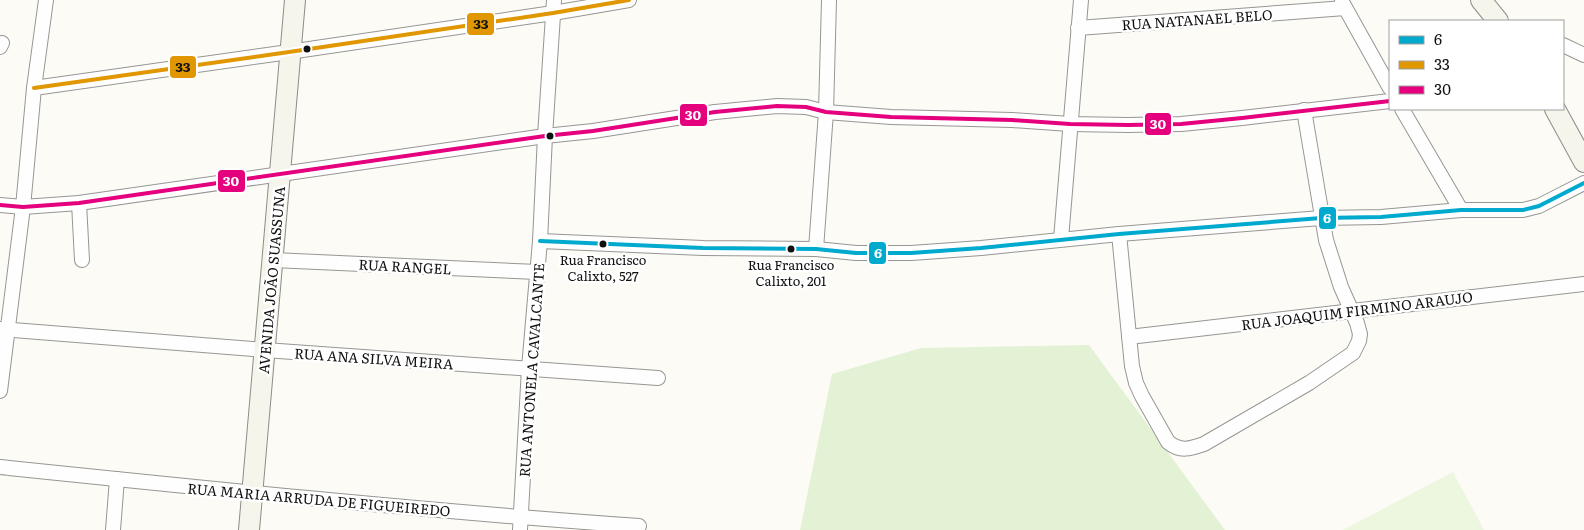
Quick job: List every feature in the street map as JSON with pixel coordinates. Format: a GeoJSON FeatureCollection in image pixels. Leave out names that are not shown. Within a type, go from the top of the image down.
{"type":"FeatureCollection","features":[{"type":"Feature","properties":{"kind":"main road","name":"AVENIDA JOÃO SUASSUNA"},"geometry":{"type":"LineString","coordinates":[[249,530],[295,0]]}},
{"type":"Feature","properties":{"kind":"main road"},"geometry":{"type":"LineString","coordinates":[[1481,0],[1497,20]]}},
{"type":"Feature","properties":{"kind":"main road"},"geometry":{"type":"LineString","coordinates":[[1556,110],[1584,162]]}},
{"type":"Feature","properties":{"kind":"street"},"geometry":{"type":"LineString","coordinates":[[0,391],[4,330],[24,207],[34,88],[46,0]]}},
{"type":"Feature","properties":{"kind":"street"},"geometry":{"type":"LineString","coordinates":[[34,88],[290,52],[554,7],[629,0]]}},
{"type":"Feature","properties":{"kind":"street"},"geometry":{"type":"LineString","coordinates":[[816,249],[826,112],[829,0]]}},
{"type":"Feature","properties":{"kind":"street"},"geometry":{"type":"LineString","coordinates":[[1061,239],[1081,0]]}},
{"type":"Feature","properties":{"kind":"street"},"geometry":{"type":"LineString","coordinates":[[1343,4],[1389,86]]}},
{"type":"Feature","properties":{"kind":"street","name":"RUA NATANAEL BELO"},"geometry":{"type":"LineString","coordinates":[[1078,28],[1343,4]]}},
{"type":"Feature","properties":{"kind":"street","name":"RUA ANTONELA CAVALCANTE"},"geometry":{"type":"LineString","coordinates":[[520,524],[554,7]]}},
{"type":"Feature","properties":{"kind":"street"},"geometry":{"type":"LineString","coordinates":[[1564,46],[1584,56]]}},
{"type":"Feature","properties":{"kind":"street"},"geometry":{"type":"LineString","coordinates":[[0,205],[24,207],[79,203],[545,136],[593,131],[715,112],[777,106],[806,107],[826,112],[891,118],[1012,120],[1128,125],[1181,124],[1389,101]]}},
{"type":"Feature","properties":{"kind":"street"},"geometry":{"type":"LineString","coordinates":[[1119,234],[1132,366],[1136,383],[1168,442],[1174,447],[1192,449],[1204,444],[1309,383],[1353,353],[1360,334],[1332,261],[1321,218],[1304,110]]}},
{"type":"Feature","properties":{"kind":"street"},"geometry":{"type":"LineString","coordinates":[[1403,110],[1460,210]]}},
{"type":"Feature","properties":{"kind":"street"},"geometry":{"type":"LineString","coordinates":[[540,241],[702,248],[816,249],[856,253],[911,253],[1321,218],[1381,217],[1460,210],[1532,209],[1584,182]]}},
{"type":"Feature","properties":{"kind":"street"},"geometry":{"type":"LineString","coordinates":[[79,203],[82,260]]}},
{"type":"Feature","properties":{"kind":"street","name":"RUA RANGEL"},"geometry":{"type":"LineString","coordinates":[[273,260],[538,272]]}},
{"type":"Feature","properties":{"kind":"street","name":"RUA JOAQUIM FIRMINO ARAUJO"},"geometry":{"type":"LineString","coordinates":[[1129,337],[1584,284]]}},
{"type":"Feature","properties":{"kind":"street","name":"RUA ANA SILVA MEIRA"},"geometry":{"type":"LineString","coordinates":[[4,330],[658,378]]}},
{"type":"Feature","properties":{"kind":"street","name":"RUA MARIA ARRUDA DE FIGUEIREDO"},"geometry":{"type":"LineString","coordinates":[[0,467],[252,493],[520,524],[639,526]]}},
{"type":"Feature","properties":{"kind":"street"},"geometry":{"type":"LineString","coordinates":[[113,530],[117,479]]}},
{"type":"Feature","properties":{"kind":"green space"},"geometry":{"type":"Polygon","coordinates":[[[1089,345],[1225,530],[800,530],[832,374],[921,348],[1089,345]]]}},
{"type":"Feature","properties":{"kind":"green space"},"geometry":{"type":"Polygon","coordinates":[[[1453,472],[1484,530],[1343,530],[1453,472]]]}},
{"type":"Feature","properties":{"kind":"transit line","name":"33"},"geometry":{"type":"LineString","coordinates":[[34,88],[553,13],[629,0]]}},
{"type":"Feature","properties":{"kind":"transit line","name":"30"},"geometry":{"type":"LineString","coordinates":[[0,205],[23,207],[79,203],[545,136],[593,131],[715,112],[777,106],[806,107],[826,112],[891,117],[1128,125],[1181,124],[1389,101]]}},
{"type":"Feature","properties":{"kind":"transit line","name":"6"},"geometry":{"type":"LineString","coordinates":[[540,241],[703,248],[816,249],[856,253],[911,253],[1321,218],[1381,217],[1461,210],[1523,210],[1539,206],[1584,183]]}},
{"type":"Feature","properties":{"kind":"place","name":"Rua Francisco Calixto, 527"},"geometry":{"type":"Point","coordinates":[603,244]}},
{"type":"Feature","properties":{"kind":"place","name":"Rua Francisco Calixto, 201"},"geometry":{"type":"Point","coordinates":[791,249]}}]}
